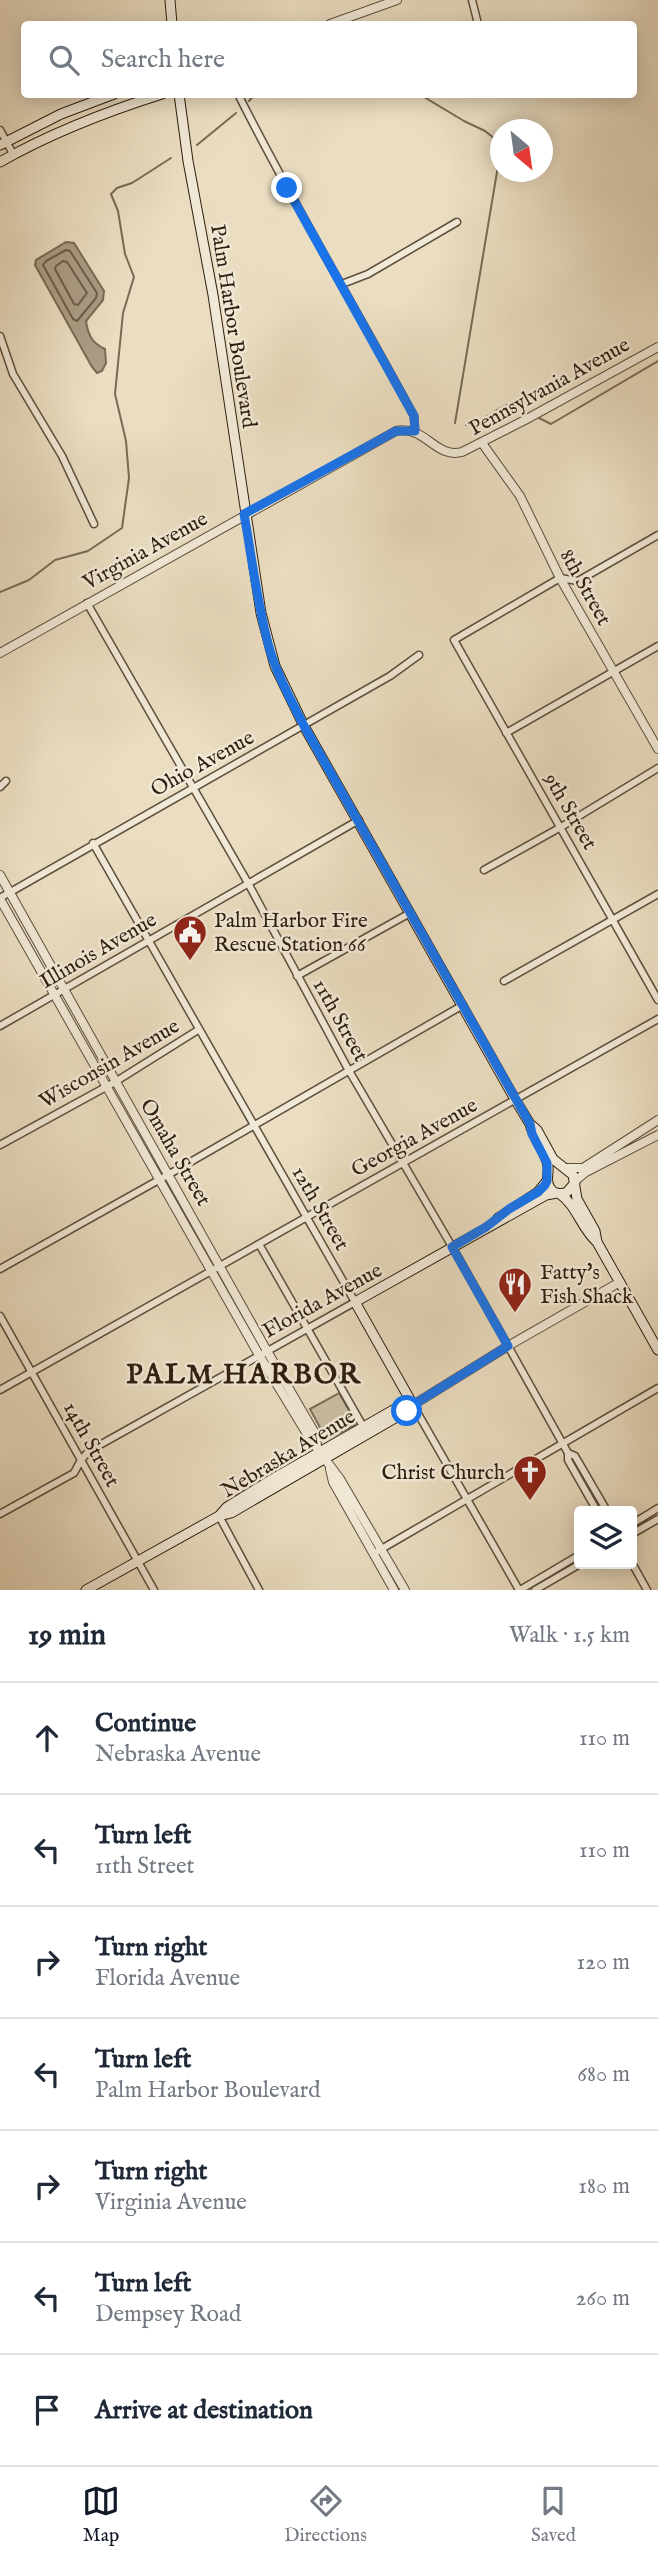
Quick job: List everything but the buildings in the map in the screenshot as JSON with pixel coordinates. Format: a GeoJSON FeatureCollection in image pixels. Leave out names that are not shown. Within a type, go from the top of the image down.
{"type":"FeatureCollection","features":[{"type":"Feature","properties":{"kind":"main road"},"geometry":{"type":"LineString","coordinates":[[170,0],[173,21]]}},
{"type":"Feature","properties":{"kind":"main road"},"geometry":{"type":"LineString","coordinates":[[3,143],[61,114],[103,98]]}},
{"type":"Feature","properties":{"kind":"main road"},"geometry":{"type":"LineString","coordinates":[[0,162],[40,140],[150,98]]}},
{"type":"Feature","properties":{"kind":"main road","name":"Palm Harbor Boulevard"},"geometry":{"type":"LineString","coordinates":[[180,98],[188,161],[213,295],[244,514]]}},
{"type":"Feature","properties":{"kind":"main road"},"geometry":{"type":"LineString","coordinates":[[244,514],[261,613],[282,682],[304,726],[516,1101],[530,1124],[537,1130],[553,1159],[566,1168],[575,1182],[576,1199],[595,1231],[597,1242]]}},
{"type":"Feature","properties":{"kind":"main road"},"geometry":{"type":"LineString","coordinates":[[530,1124],[532,1134],[547,1163],[547,1178],[551,1189],[569,1202],[589,1235],[597,1242],[658,1350]]}},
{"type":"Feature","properties":{"kind":"main road"},"geometry":{"type":"LineString","coordinates":[[547,1178],[555,1168],[566,1168]]}},
{"type":"Feature","properties":{"kind":"main road","name":"Florida Avenue"},"geometry":{"type":"LineString","coordinates":[[486,1227],[538,1192],[547,1178]]}},
{"type":"Feature","properties":{"kind":"main road"},"geometry":{"type":"LineString","coordinates":[[558,1194],[568,1192],[575,1182]]}},
{"type":"Feature","properties":{"kind":"main road","name":"Florida Avenue"},"geometry":{"type":"LineString","coordinates":[[355,1302],[546,1195],[558,1194]]}},
{"type":"Feature","properties":{"kind":"main road","name":"12th Street"},"geometry":{"type":"LineString","coordinates":[[355,1302],[413,1405]]}},
{"type":"Feature","properties":{"kind":"main road","name":"Nebraska Avenue"},"geometry":{"type":"LineString","coordinates":[[86,1590],[230,1513],[402,1405],[413,1405]]}},
{"type":"Feature","properties":{"kind":"main road","name":"Nebraska Avenue"},"geometry":{"type":"LineString","coordinates":[[323,1456],[407,1411],[413,1405]]}},
{"type":"Feature","properties":{"kind":"street"},"geometry":{"type":"LineString","coordinates":[[338,21],[397,0]]}},
{"type":"Feature","properties":{"kind":"street"},"geometry":{"type":"LineString","coordinates":[[472,0],[477,21]]}},
{"type":"Feature","properties":{"kind":"street"},"geometry":{"type":"LineString","coordinates":[[240,98],[308,229],[342,284],[414,416],[415,431]]}},
{"type":"Feature","properties":{"kind":"street"},"geometry":{"type":"LineString","coordinates":[[0,130],[3,143],[13,154]]}},
{"type":"Feature","properties":{"kind":"street"},"geometry":{"type":"LineString","coordinates":[[342,284],[368,274],[457,222]]}},
{"type":"Feature","properties":{"kind":"street"},"geometry":{"type":"LineString","coordinates":[[0,336],[13,374],[62,456],[94,524]]}},
{"type":"Feature","properties":{"kind":"street","name":"Pennsylvania Avenue"},"geometry":{"type":"LineString","coordinates":[[415,431],[438,447],[456,453],[482,443],[658,347]]}},
{"type":"Feature","properties":{"kind":"street","name":"Virginia Avenue"},"geometry":{"type":"LineString","coordinates":[[0,653],[396,431],[415,431]]}},
{"type":"Feature","properties":{"kind":"street","name":"8th Street"},"geometry":{"type":"LineString","coordinates":[[482,443],[520,496],[560,578],[658,750]]}},
{"type":"Feature","properties":{"kind":"street"},"geometry":{"type":"LineString","coordinates":[[560,578],[578,581],[658,535]]}},
{"type":"Feature","properties":{"kind":"street","name":"9th Street"},"geometry":{"type":"LineString","coordinates":[[560,578],[454,640],[658,1000]]}},
{"type":"Feature","properties":{"kind":"street","name":"11th Street"},"geometry":{"type":"LineString","coordinates":[[87,603],[248,884],[348,1069],[508,1346],[594,1506]]}},
{"type":"Feature","properties":{"kind":"street"},"geometry":{"type":"LineString","coordinates":[[506,733],[658,646]]}},
{"type":"Feature","properties":{"kind":"street","name":"Ohio Avenue"},"geometry":{"type":"LineString","coordinates":[[0,899],[93,843],[404,668],[419,655]]}},
{"type":"Feature","properties":{"kind":"street"},"geometry":{"type":"LineString","coordinates":[[484,870],[658,768]]}},
{"type":"Feature","properties":{"kind":"street"},"geometry":{"type":"LineString","coordinates":[[0,788],[6,781]]}},
{"type":"Feature","properties":{"kind":"street","name":"Illinois Avenue"},"geometry":{"type":"LineString","coordinates":[[0,1026],[359,820]]}},
{"type":"Feature","properties":{"kind":"street","name":"12th Street"},"geometry":{"type":"LineString","coordinates":[[93,843],[355,1302]]}},
{"type":"Feature","properties":{"kind":"street","name":"Omaha Street"},"geometry":{"type":"LineString","coordinates":[[0,875],[65,989],[111,1084],[211,1271],[316,1434],[323,1456],[341,1479],[394,1590]]}},
{"type":"Feature","properties":{"kind":"street"},"geometry":{"type":"LineString","coordinates":[[504,981],[658,894]]}},
{"type":"Feature","properties":{"kind":"street","name":"Omaha Street"},"geometry":{"type":"LineString","coordinates":[[0,899],[111,1084],[170,1174],[263,1353]]}},
{"type":"Feature","properties":{"kind":"street"},"geometry":{"type":"LineString","coordinates":[[296,976],[410,913]]}},
{"type":"Feature","properties":{"kind":"street"},"geometry":{"type":"LineString","coordinates":[[0,1269],[463,1005]]}},
{"type":"Feature","properties":{"kind":"street","name":"Georgia Avenue"},"geometry":{"type":"LineString","coordinates":[[220,1266],[658,1019]]}},
{"type":"Feature","properties":{"kind":"street","name":"Wisconsin Avenue"},"geometry":{"type":"LineString","coordinates":[[0,1145],[111,1084],[198,1030]]}},
{"type":"Feature","properties":{"kind":"street"},"geometry":{"type":"LineString","coordinates":[[566,1168],[583,1168],[658,1120]]}},
{"type":"Feature","properties":{"kind":"street"},"geometry":{"type":"LineString","coordinates":[[575,1182],[586,1172],[658,1135]]}},
{"type":"Feature","properties":{"kind":"street"},"geometry":{"type":"LineString","coordinates":[[259,1244],[365,1428]]}},
{"type":"Feature","properties":{"kind":"street"},"geometry":{"type":"LineString","coordinates":[[0,1390],[220,1266]]}},
{"type":"Feature","properties":{"kind":"street","name":"Nebraska Avenue"},"geometry":{"type":"LineString","coordinates":[[413,1405],[508,1346],[620,1282]]}},
{"type":"Feature","properties":{"kind":"street","name":"Florida Avenue"},"geometry":{"type":"LineString","coordinates":[[0,1514],[74,1473],[89,1451],[355,1302]]}},
{"type":"Feature","properties":{"kind":"street","name":"14th Street"},"geometry":{"type":"LineString","coordinates":[[0,1316],[155,1590]]}},
{"type":"Feature","properties":{"kind":"street"},"geometry":{"type":"LineString","coordinates":[[377,1551],[658,1388]]}},
{"type":"Feature","properties":{"kind":"street","name":"12th Street"},"geometry":{"type":"LineString","coordinates":[[413,1405],[520,1590]]}},
{"type":"Feature","properties":{"kind":"street","name":"11th Street"},"geometry":{"type":"LineString","coordinates":[[568,1453],[575,1456],[604,1506]]}},
{"type":"Feature","properties":{"kind":"street"},"geometry":{"type":"LineString","coordinates":[[637,1521],[658,1508]]}},
{"type":"Feature","properties":{"kind":"street"},"geometry":{"type":"LineString","coordinates":[[219,1517],[259,1590]]}},
{"type":"Feature","properties":{"kind":"street"},"geometry":{"type":"LineString","coordinates":[[637,1531],[658,1520]]}},
{"type":"Feature","properties":{"kind":"street","name":"Omaha Street"},"geometry":{"type":"LineString","coordinates":[[377,1551],[405,1590]]}},
{"type":"Feature","properties":{"kind":"street"},"geometry":{"type":"LineString","coordinates":[[520,1590],[574,1558]]}},
{"type":"Feature","properties":{"kind":"street"},"geometry":{"type":"LineString","coordinates":[[535,1590],[574,1567]]}},
{"type":"Feature","properties":{"kind":"street"},"geometry":{"type":"LineString","coordinates":[[635,1569],[647,1590]]}},
{"type":"Feature","properties":{"kind":"shaded area"},"geometry":{"type":"Polygon","coordinates":[[[339,1393],[355,1425],[329,1438],[324,1435],[310,1409],[339,1393]]]}},
{"type":"Feature","properties":{"kind":"water"},"geometry":{"type":"Polygon","coordinates":[[[66,242],[74,243],[104,291],[103,300],[86,321],[91,338],[105,349],[106,363],[102,371],[97,373],[35,265],[36,260],[66,242]]]}},
{"type":"Feature","properties":{"kind":"waterway"},"geometry":{"type":"LineString","coordinates":[[426,98],[485,131],[499,142],[499,160],[455,423]]}},
{"type":"Feature","properties":{"kind":"waterway"},"geometry":{"type":"LineString","coordinates":[[197,145],[236,113]]}},
{"type":"Feature","properties":{"kind":"waterway"},"geometry":{"type":"LineString","coordinates":[[0,592],[29,580],[55,560],[88,551],[122,528],[129,478],[126,441],[115,394],[123,313],[134,277],[125,254],[118,211],[111,194],[171,158]]}},
{"type":"Feature","properties":{"kind":"waterway"},"geometry":{"type":"LineString","coordinates":[[539,418],[551,424],[658,361]]}},
{"type":"Feature","properties":{"kind":"waterway"},"geometry":{"type":"LineString","coordinates":[[466,425],[508,405],[523,403]]}},
{"type":"Feature","properties":{"kind":"place","name":"Palm Harbor Fire Rescue Station 66"},"geometry":{"type":"Point","coordinates":[190,962]}},
{"type":"Feature","properties":{"kind":"place","name":"Fatty's Fish Shack"},"geometry":{"type":"Point","coordinates":[515,1314]}},
{"type":"Feature","properties":{"kind":"place","name":"Christ Church"},"geometry":{"type":"Point","coordinates":[530,1502]}},
{"type":"Feature","properties":{"kind":"district","name":"PALM HARBOR"},"geometry":{"type":"Point","coordinates":[244,1373]}},
{"type":"Feature","properties":{"kind":"route"},"geometry":{"type":"LineString","coordinates":[[287,188],[414,416],[415,431],[396,431],[244,514],[261,613],[270,648],[282,682],[304,726],[530,1124],[548,1169],[547,1181],[538,1192],[452,1247],[508,1346],[407,1411]]}}]}
